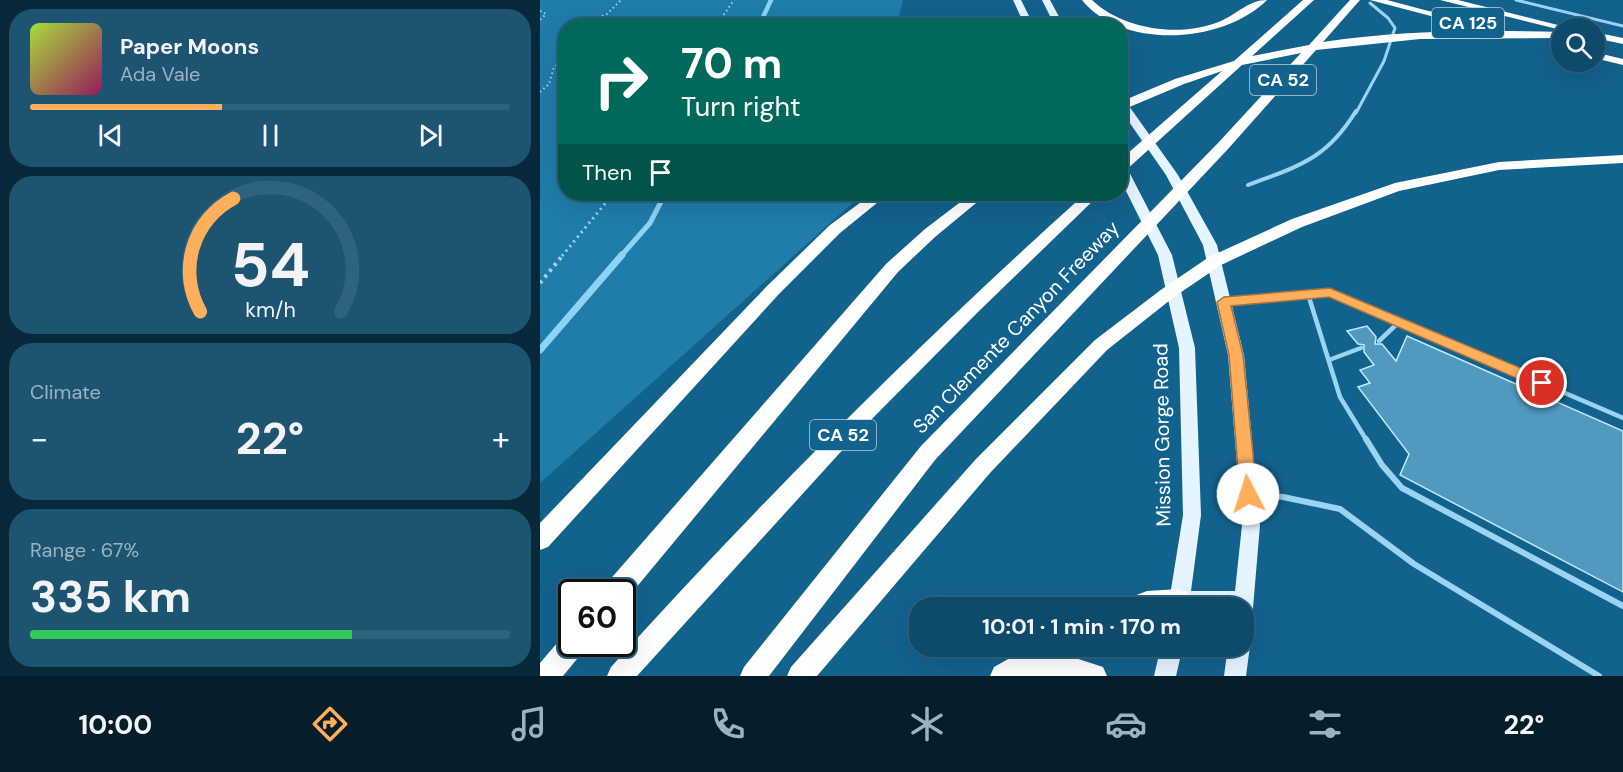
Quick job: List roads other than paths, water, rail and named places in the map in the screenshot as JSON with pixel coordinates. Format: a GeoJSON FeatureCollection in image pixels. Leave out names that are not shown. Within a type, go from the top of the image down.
{"type":"FeatureCollection","features":[{"type":"Feature","properties":{"kind":"highway"},"geometry":{"type":"LineString","coordinates":[[1087,0],[1093,8],[1107,18]]}},
{"type":"Feature","properties":{"kind":"highway"},"geometry":{"type":"LineString","coordinates":[[1355,0],[1373,2]]}},
{"type":"Feature","properties":{"kind":"highway","name":"San Clemente Canyon Freeway"},"geometry":{"type":"LineString","coordinates":[[753,676],[928,453],[1223,146],[1355,0]]}},
{"type":"Feature","properties":{"kind":"highway","name":"CA 125"},"geometry":{"type":"LineString","coordinates":[[1445,0],[1551,24]]}},
{"type":"Feature","properties":{"kind":"highway"},"geometry":{"type":"LineString","coordinates":[[1128,25],[1177,31],[1203,29],[1223,23],[1260,1]]}},
{"type":"Feature","properties":{"kind":"highway","name":"CA 125"},"geometry":{"type":"LineString","coordinates":[[1373,2],[1551,43]]}},
{"type":"Feature","properties":{"kind":"highway","name":"CA 52"},"geometry":{"type":"LineString","coordinates":[[1128,160],[1305,3]]}},
{"type":"Feature","properties":{"kind":"highway"},"geometry":{"type":"LineString","coordinates":[[1128,103],[1186,78],[1238,63],[1338,43],[1472,33],[1551,35]]}},
{"type":"Feature","properties":{"kind":"highway"},"geometry":{"type":"LineString","coordinates":[[1605,37],[1623,40]]}},
{"type":"Feature","properties":{"kind":"highway"},"geometry":{"type":"LineString","coordinates":[[1605,58],[1623,62]]}},
{"type":"Feature","properties":{"kind":"highway"},"geometry":{"type":"LineString","coordinates":[[800,676],[982,466],[1101,345],[1168,293],[1215,261],[1297,223],[1395,187],[1488,168],[1623,159]]}},
{"type":"Feature","properties":{"kind":"highway"},"geometry":{"type":"LineString","coordinates":[[540,539],[773,291],[835,229],[872,201]]}},
{"type":"Feature","properties":{"kind":"highway"},"geometry":{"type":"LineString","coordinates":[[627,579],[892,268],[930,233],[971,201]]}},
{"type":"Feature","properties":{"kind":"highway","name":"San Clemente Canyon Freeway"},"geometry":{"type":"LineString","coordinates":[[620,676],[713,571],[819,458],[962,315],[1085,201]]}},
{"type":"Feature","properties":{"kind":"highway"},"geometry":{"type":"LineString","coordinates":[[546,676],[562,657]]}},
{"type":"Feature","properties":{"kind":"highway"},"geometry":{"type":"LineString","coordinates":[[1010,672],[1037,657]]}},
{"type":"Feature","properties":{"kind":"highway"},"geometry":{"type":"LineString","coordinates":[[1010,672],[1066,668],[1094,676]]}},
{"type":"Feature","properties":{"kind":"main road"},"geometry":{"type":"LineString","coordinates":[[1017,0],[1026,18]]}},
{"type":"Feature","properties":{"kind":"main road"},"geometry":{"type":"LineString","coordinates":[[1046,0],[1056,18]]}},
{"type":"Feature","properties":{"kind":"main road"},"geometry":{"type":"LineString","coordinates":[[1128,112],[1172,175],[1210,245],[1224,302],[1236,355],[1251,525],[1244,597]]}},
{"type":"Feature","properties":{"kind":"main road","name":"Mission Gorge Road"},"geometry":{"type":"LineString","coordinates":[[1128,183],[1165,255],[1187,348],[1192,515],[1180,597]]}},
{"type":"Feature","properties":{"kind":"main road"},"geometry":{"type":"LineString","coordinates":[[1165,676],[1169,657]]}},
{"type":"Feature","properties":{"kind":"main road"},"geometry":{"type":"LineString","coordinates":[[1235,676],[1238,657]]}},
{"type":"Feature","properties":{"kind":"lane"},"geometry":{"type":"LineString","coordinates":[[1516,0],[1623,26]]}},
{"type":"Feature","properties":{"kind":"lane"},"geometry":{"type":"LineString","coordinates":[[1248,185],[1290,170],[1316,157],[1348,124],[1377,75],[1395,28],[1373,2]]}},
{"type":"Feature","properties":{"kind":"lane"},"geometry":{"type":"LineString","coordinates":[[1224,302],[1330,292],[1623,418]]}},
{"type":"Feature","properties":{"kind":"lane"},"geometry":{"type":"LineString","coordinates":[[1308,294],[1340,397],[1382,465],[1402,488],[1623,606]]}},
{"type":"Feature","properties":{"kind":"lane"},"geometry":{"type":"LineString","coordinates":[[1379,341],[1399,322]]}},
{"type":"Feature","properties":{"kind":"lane"},"geometry":{"type":"LineString","coordinates":[[1329,360],[1361,348]]}},
{"type":"Feature","properties":{"kind":"lane"},"geometry":{"type":"LineString","coordinates":[[1248,494],[1283,497],[1340,509],[1414,564],[1599,676]]}},
{"type":"Feature","properties":{"kind":"waterway"},"geometry":{"type":"LineString","coordinates":[[763,18],[771,0]]}},
{"type":"Feature","properties":{"kind":"waterway"},"geometry":{"type":"LineString","coordinates":[[621,256],[650,223],[661,201]]}},
{"type":"Feature","properties":{"kind":"waterway"},"geometry":{"type":"LineString","coordinates":[[540,350],[622,255]]}}]}
